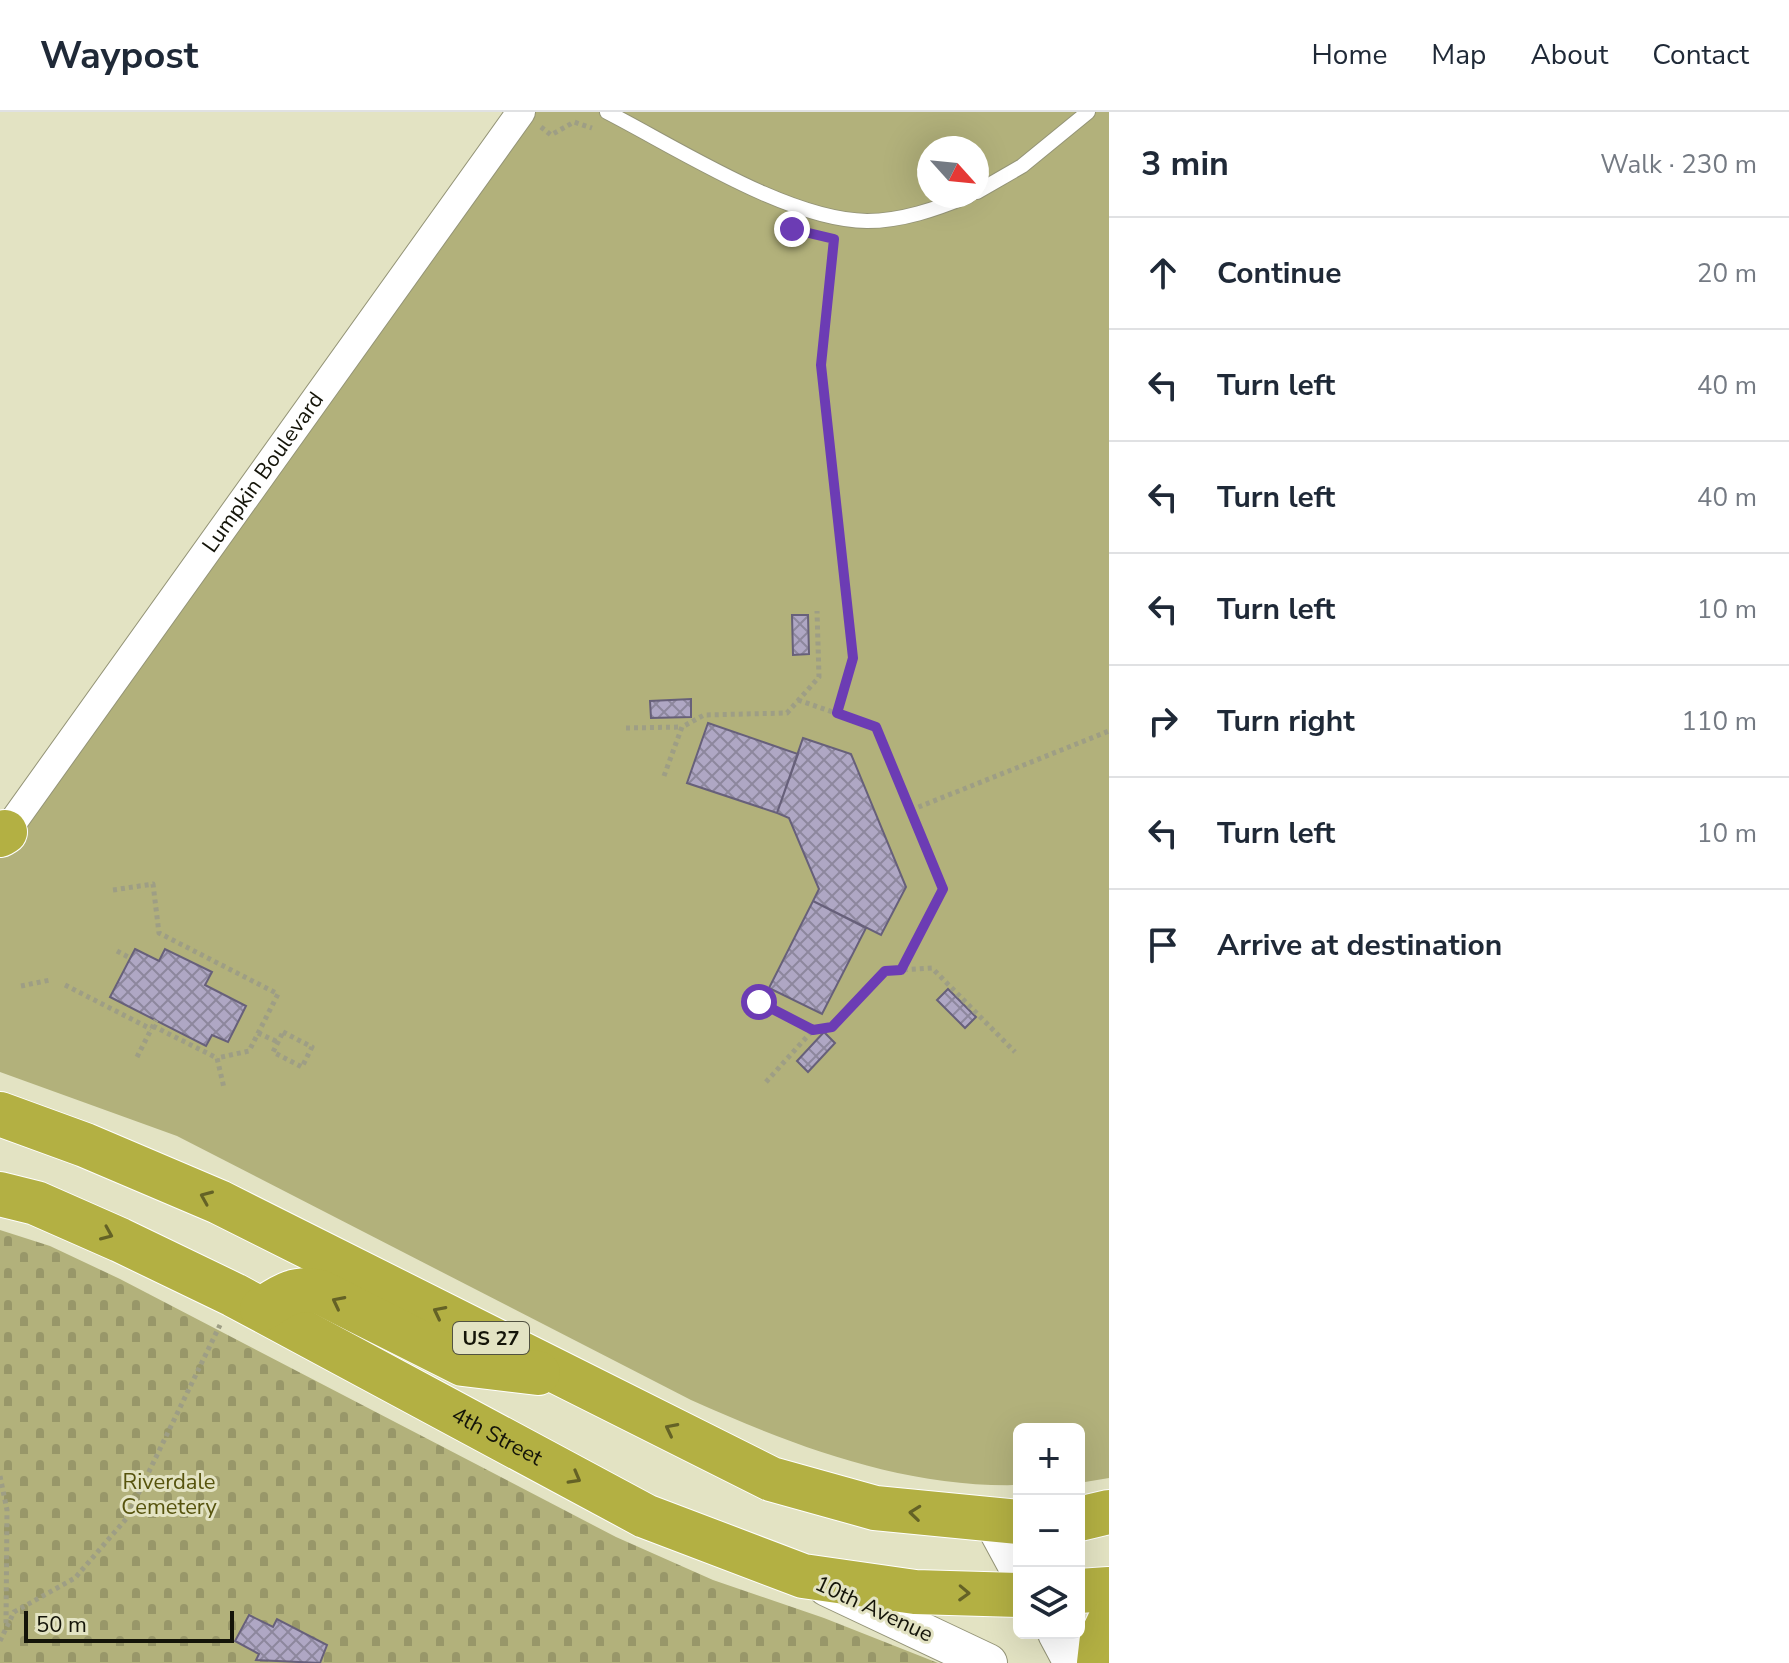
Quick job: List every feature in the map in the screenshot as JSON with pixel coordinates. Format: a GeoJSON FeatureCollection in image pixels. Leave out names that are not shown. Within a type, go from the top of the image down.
{"type":"FeatureCollection","features":[{"type":"Feature","properties":{"kind":"highway","name":"US 27"},"geometry":{"type":"LineString","coordinates":[[0,1114],[85,1145],[219,1202],[771,1479],[875,1508],[1006,1522]]}},
{"type":"Feature","properties":{"kind":"highway","name":"4th Street"},"geometry":{"type":"LineString","coordinates":[[0,1194],[36,1203],[248,1302],[645,1516],[803,1576],[915,1592],[1013,1595]]}},
{"type":"Feature","properties":{"kind":"highway"},"geometry":{"type":"LineString","coordinates":[[248,1302],[290,1291],[306,1289],[320,1292],[463,1364],[568,1377]]}},
{"type":"Feature","properties":{"kind":"highway"},"geometry":{"type":"LineString","coordinates":[[1085,1518],[1109,1512]]}},
{"type":"Feature","properties":{"kind":"highway"},"geometry":{"type":"LineString","coordinates":[[1085,1591],[1109,1589]]}},
{"type":"Feature","properties":{"kind":"highway"},"geometry":{"type":"LineString","coordinates":[[1099,1663],[1102,1637],[1109,1622]]}},
{"type":"Feature","properties":{"kind":"main road"},"geometry":{"type":"LineString","coordinates":[[1006,1522],[1018,1567]]}},
{"type":"Feature","properties":{"kind":"main road","name":"10th Avenue"},"geometry":{"type":"LineString","coordinates":[[803,1576],[988,1663]]}},
{"type":"Feature","properties":{"kind":"main road"},"geometry":{"type":"LineString","coordinates":[[1060,1639],[1073,1663]]}},
{"type":"Feature","properties":{"kind":"street","name":"Lumpkin Boulevard"},"geometry":{"type":"LineString","coordinates":[[1,836],[521,112]]}},
{"type":"Feature","properties":{"kind":"lane"},"geometry":{"type":"LineString","coordinates":[[607,112],[778,199],[824,216],[890,219],[927,208]]}},
{"type":"Feature","properties":{"kind":"lane"},"geometry":{"type":"LineString","coordinates":[[989,185],[1022,166],[1088,112]]}},
{"type":"Feature","properties":{"kind":"path"},"geometry":{"type":"LineString","coordinates":[[521,112],[551,135],[574,122],[596,130]]}},
{"type":"Feature","properties":{"kind":"path"},"geometry":{"type":"LineString","coordinates":[[820,236],[837,239],[821,365],[853,658],[837,713]]}},
{"type":"Feature","properties":{"kind":"path"},"geometry":{"type":"LineString","coordinates":[[626,728],[682,727],[704,715],[787,713],[819,677],[817,611]]}},
{"type":"Feature","properties":{"kind":"path"},"geometry":{"type":"LineString","coordinates":[[798,700],[876,727],[943,889],[901,970]]}},
{"type":"Feature","properties":{"kind":"path"},"geometry":{"type":"LineString","coordinates":[[664,776],[682,727]]}},
{"type":"Feature","properties":{"kind":"path"},"geometry":{"type":"LineString","coordinates":[[911,810],[1109,731]]}},
{"type":"Feature","properties":{"kind":"path"},"geometry":{"type":"LineString","coordinates":[[65,985],[217,1058],[249,1051],[278,994],[159,933],[153,884],[113,890]]}},
{"type":"Feature","properties":{"kind":"path"},"geometry":{"type":"LineString","coordinates":[[117,951],[130,958]]}},
{"type":"Feature","properties":{"kind":"path"},"geometry":{"type":"LineString","coordinates":[[759,1002],[813,1030],[832,1027],[885,971],[932,968],[1015,1052]]}},
{"type":"Feature","properties":{"kind":"path"},"geometry":{"type":"LineString","coordinates":[[21,986],[50,980]]}},
{"type":"Feature","properties":{"kind":"path"},"geometry":{"type":"LineString","coordinates":[[137,1057],[153,1025]]}},
{"type":"Feature","properties":{"kind":"path"},"geometry":{"type":"LineString","coordinates":[[766,1082],[813,1030]]}},
{"type":"Feature","properties":{"kind":"path"},"geometry":{"type":"LineString","coordinates":[[283,1032],[312,1047],[302,1067],[273,1052],[278,1042],[283,1032]]}},
{"type":"Feature","properties":{"kind":"path"},"geometry":{"type":"LineString","coordinates":[[258,1033],[278,1042]]}},
{"type":"Feature","properties":{"kind":"path"},"geometry":{"type":"LineString","coordinates":[[217,1058],[224,1088]]}},
{"type":"Feature","properties":{"kind":"path"},"geometry":{"type":"LineString","coordinates":[[0,1641],[14,1612],[75,1578],[126,1519],[248,1302]]}},
{"type":"Feature","properties":{"kind":"path"},"geometry":{"type":"LineString","coordinates":[[0,1476],[7,1510],[6,1628]]}},
{"type":"Feature","properties":{"kind":"green space"},"geometry":{"type":"Polygon","coordinates":[[[521,112],[1109,112],[1109,1478],[1085,1482],[1085,1423],[1013,1423],[1013,1485],[976,1484],[892,1472],[810,1448],[691,1400],[177,1136],[0,1072],[0,839],[521,112]]]}},
{"type":"Feature","properties":{"kind":"green space","name":"Riverdale Cemetery"},"geometry":{"type":"Polygon","coordinates":[[[0,1230],[50,1246],[120,1279],[616,1537],[713,1580],[824,1618],[938,1663],[0,1663],[0,1230]]]}},
{"type":"Feature","properties":{"kind":"building"},"geometry":{"type":"Polygon","coordinates":[[[792,615],[808,615],[809,654],[793,655],[792,615]]]}},
{"type":"Feature","properties":{"kind":"building"},"geometry":{"type":"Polygon","coordinates":[[[691,699],[691,717],[651,718],[650,701],[691,699]]]}},
{"type":"Feature","properties":{"kind":"building"},"geometry":{"type":"Polygon","coordinates":[[[708,723],[798,754],[777,813],[687,783],[708,723]]]}},
{"type":"Feature","properties":{"kind":"building"},"geometry":{"type":"Polygon","coordinates":[[[803,738],[851,754],[906,887],[881,935],[813,901],[819,889],[789,818],[777,813],[803,738]]]}},
{"type":"Feature","properties":{"kind":"building"},"geometry":{"type":"Polygon","coordinates":[[[813,901],[866,928],[822,1014],[769,988],[813,901]]]}},
{"type":"Feature","properties":{"kind":"building"},"geometry":{"type":"Polygon","coordinates":[[[135,949],[159,961],[165,949],[212,972],[205,985],[246,1006],[228,1042],[212,1035],[206,1046],[110,997],[135,949]]]}},
{"type":"Feature","properties":{"kind":"building"},"geometry":{"type":"Polygon","coordinates":[[[948,989],[976,1017],[965,1028],[937,1000],[948,989]]]}},
{"type":"Feature","properties":{"kind":"building"},"geometry":{"type":"Polygon","coordinates":[[[824,1032],[835,1043],[808,1072],[797,1061],[824,1032]]]}},
{"type":"Feature","properties":{"kind":"building"},"geometry":{"type":"Polygon","coordinates":[[[249,1615],[273,1627],[277,1619],[327,1645],[320,1663],[256,1660],[259,1654],[235,1641],[249,1615]]]}},
{"type":"Feature","properties":{"kind":"route"},"geometry":{"type":"LineString","coordinates":[[759,1002],[813,1030],[832,1027],[885,971],[901,970],[943,889],[876,727],[837,713],[853,658],[821,365],[834,239],[792,229]]}}]}
